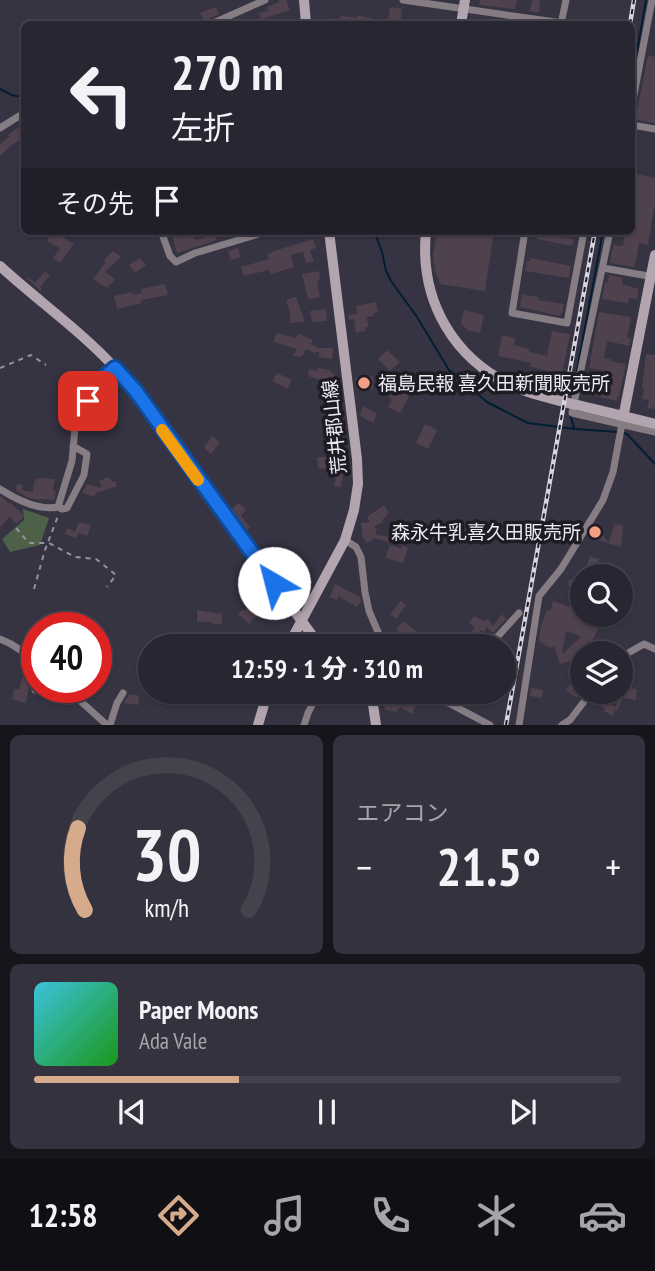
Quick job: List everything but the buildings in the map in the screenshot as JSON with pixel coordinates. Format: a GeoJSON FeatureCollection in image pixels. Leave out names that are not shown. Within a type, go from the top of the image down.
{"type":"FeatureCollection","features":[{"type":"Feature","properties":{"kind":"street"},"geometry":{"type":"LineString","coordinates":[[242,0],[245,9]]}},
{"type":"Feature","properties":{"kind":"street"},"geometry":{"type":"LineString","coordinates":[[218,21],[265,0]]}},
{"type":"Feature","properties":{"kind":"street"},"geometry":{"type":"LineString","coordinates":[[304,0],[306,21]]}},
{"type":"Feature","properties":{"kind":"street"},"geometry":{"type":"LineString","coordinates":[[403,0],[465,5],[546,21]]}},
{"type":"Feature","properties":{"kind":"street"},"geometry":{"type":"LineString","coordinates":[[562,21],[566,0]]}},
{"type":"Feature","properties":{"kind":"street"},"geometry":{"type":"LineString","coordinates":[[635,89],[652,0]]}},
{"type":"Feature","properties":{"kind":"street"},"geometry":{"type":"LineString","coordinates":[[0,128],[21,115]]}},
{"type":"Feature","properties":{"kind":"street"},"geometry":{"type":"LineString","coordinates":[[635,126],[655,129]]}},
{"type":"Feature","properties":{"kind":"street"},"geometry":{"type":"LineString","coordinates":[[163,235],[170,256],[176,261],[251,235]]}},
{"type":"Feature","properties":{"kind":"street","name":"荒井郡山線"},"geometry":{"type":"LineString","coordinates":[[294,634],[345,540],[358,484],[329,235]]}},
{"type":"Feature","properties":{"kind":"street"},"geometry":{"type":"LineString","coordinates":[[425,235],[425,261],[433,300],[452,337],[478,364],[526,391],[655,422]]}},
{"type":"Feature","properties":{"kind":"street"},"geometry":{"type":"LineString","coordinates":[[524,235],[512,313],[568,323],[583,235]]}},
{"type":"Feature","properties":{"kind":"street"},"geometry":{"type":"LineString","coordinates":[[609,235],[572,413],[655,432]]}},
{"type":"Feature","properties":{"kind":"street"},"geometry":{"type":"LineString","coordinates":[[519,725],[539,596],[561,569],[603,500],[614,472],[653,277],[655,255]]}},
{"type":"Feature","properties":{"kind":"street"},"geometry":{"type":"LineString","coordinates":[[0,266],[82,335],[135,390],[312,634]]}},
{"type":"Feature","properties":{"kind":"street"},"geometry":{"type":"LineString","coordinates":[[603,268],[653,277]]}},
{"type":"Feature","properties":{"kind":"street"},"geometry":{"type":"LineString","coordinates":[[59,508],[72,461],[75,428],[96,384],[115,368]]}},
{"type":"Feature","properties":{"kind":"street"},"geometry":{"type":"LineString","coordinates":[[574,403],[655,422]]}},
{"type":"Feature","properties":{"kind":"street"},"geometry":{"type":"LineString","coordinates":[[0,489],[35,505],[67,508],[84,475],[88,457],[84,451],[73,446]]}},
{"type":"Feature","properties":{"kind":"street"},"geometry":{"type":"LineString","coordinates":[[345,540],[356,547],[361,558],[369,611],[379,634]]}},
{"type":"Feature","properties":{"kind":"street"},"geometry":{"type":"LineString","coordinates":[[500,634],[519,613]]}},
{"type":"Feature","properties":{"kind":"street"},"geometry":{"type":"LineString","coordinates":[[0,639],[21,651]]}},
{"type":"Feature","properties":{"kind":"street"},"geometry":{"type":"LineString","coordinates":[[633,650],[644,644],[655,649]]}},
{"type":"Feature","properties":{"kind":"street"},"geometry":{"type":"LineString","coordinates":[[83,703],[108,725],[122,693]]}},
{"type":"Feature","properties":{"kind":"street"},"geometry":{"type":"LineString","coordinates":[[258,725],[264,704]]}},
{"type":"Feature","properties":{"kind":"street"},"geometry":{"type":"LineString","coordinates":[[304,725],[313,704]]}},
{"type":"Feature","properties":{"kind":"street"},"geometry":{"type":"LineString","coordinates":[[373,704],[376,725]]}},
{"type":"Feature","properties":{"kind":"street"},"geometry":{"type":"LineString","coordinates":[[448,704],[489,725]]}},
{"type":"Feature","properties":{"kind":"street"},"geometry":{"type":"LineString","coordinates":[[562,725],[570,720],[582,704]]}},
{"type":"Feature","properties":{"kind":"path"},"geometry":{"type":"LineString","coordinates":[[0,368],[31,355],[46,365]]}},
{"type":"Feature","properties":{"kind":"path"},"geometry":{"type":"LineString","coordinates":[[34,589],[59,508]]}},
{"type":"Feature","properties":{"kind":"path"},"geometry":{"type":"LineString","coordinates":[[16,528],[29,542],[48,542],[75,557],[98,560],[116,575],[107,587]]}},
{"type":"Feature","properties":{"kind":"green space"},"geometry":{"type":"Polygon","coordinates":[[[23,509],[49,518],[40,545],[10,552],[2,539],[24,520],[23,509]]]}},
{"type":"Feature","properties":{"kind":"waterway"},"geometry":{"type":"LineString","coordinates":[[635,63],[646,0]]}},
{"type":"Feature","properties":{"kind":"waterway"},"geometry":{"type":"LineString","coordinates":[[0,89],[21,96]]}},
{"type":"Feature","properties":{"kind":"waterway"},"geometry":{"type":"LineString","coordinates":[[376,235],[391,281],[417,317],[449,370],[487,402],[528,423],[618,432]]}},
{"type":"Feature","properties":{"kind":"waterway"},"geometry":{"type":"LineString","coordinates":[[577,371],[602,235]]}},
{"type":"Feature","properties":{"kind":"waterway"},"geometry":{"type":"LineString","coordinates":[[571,417],[574,428]]}},
{"type":"Feature","properties":{"kind":"waterway"},"geometry":{"type":"LineString","coordinates":[[623,433],[655,464]]}},
{"type":"Feature","properties":{"kind":"railway"},"geometry":{"type":"LineString","coordinates":[[630,21],[634,0]]}},
{"type":"Feature","properties":{"kind":"railway"},"geometry":{"type":"LineString","coordinates":[[506,725],[594,235]]}},
{"type":"Feature","properties":{"kind":"slow traffic"},"geometry":{"type":"LineString","coordinates":[[162,430],[198,480]]}},
{"type":"Feature","properties":{"kind":"place","name":"福島民報 喜久田新聞販売所"},"geometry":{"type":"Point","coordinates":[364,383]}},
{"type":"Feature","properties":{"kind":"place","name":"森永牛乳喜久田販売所"},"geometry":{"type":"Point","coordinates":[595,532]}},
{"type":"Feature","properties":{"kind":"route"},"geometry":{"type":"LineString","coordinates":[[88,401],[96,384],[115,368],[135,390],[274,583]]}}]}
